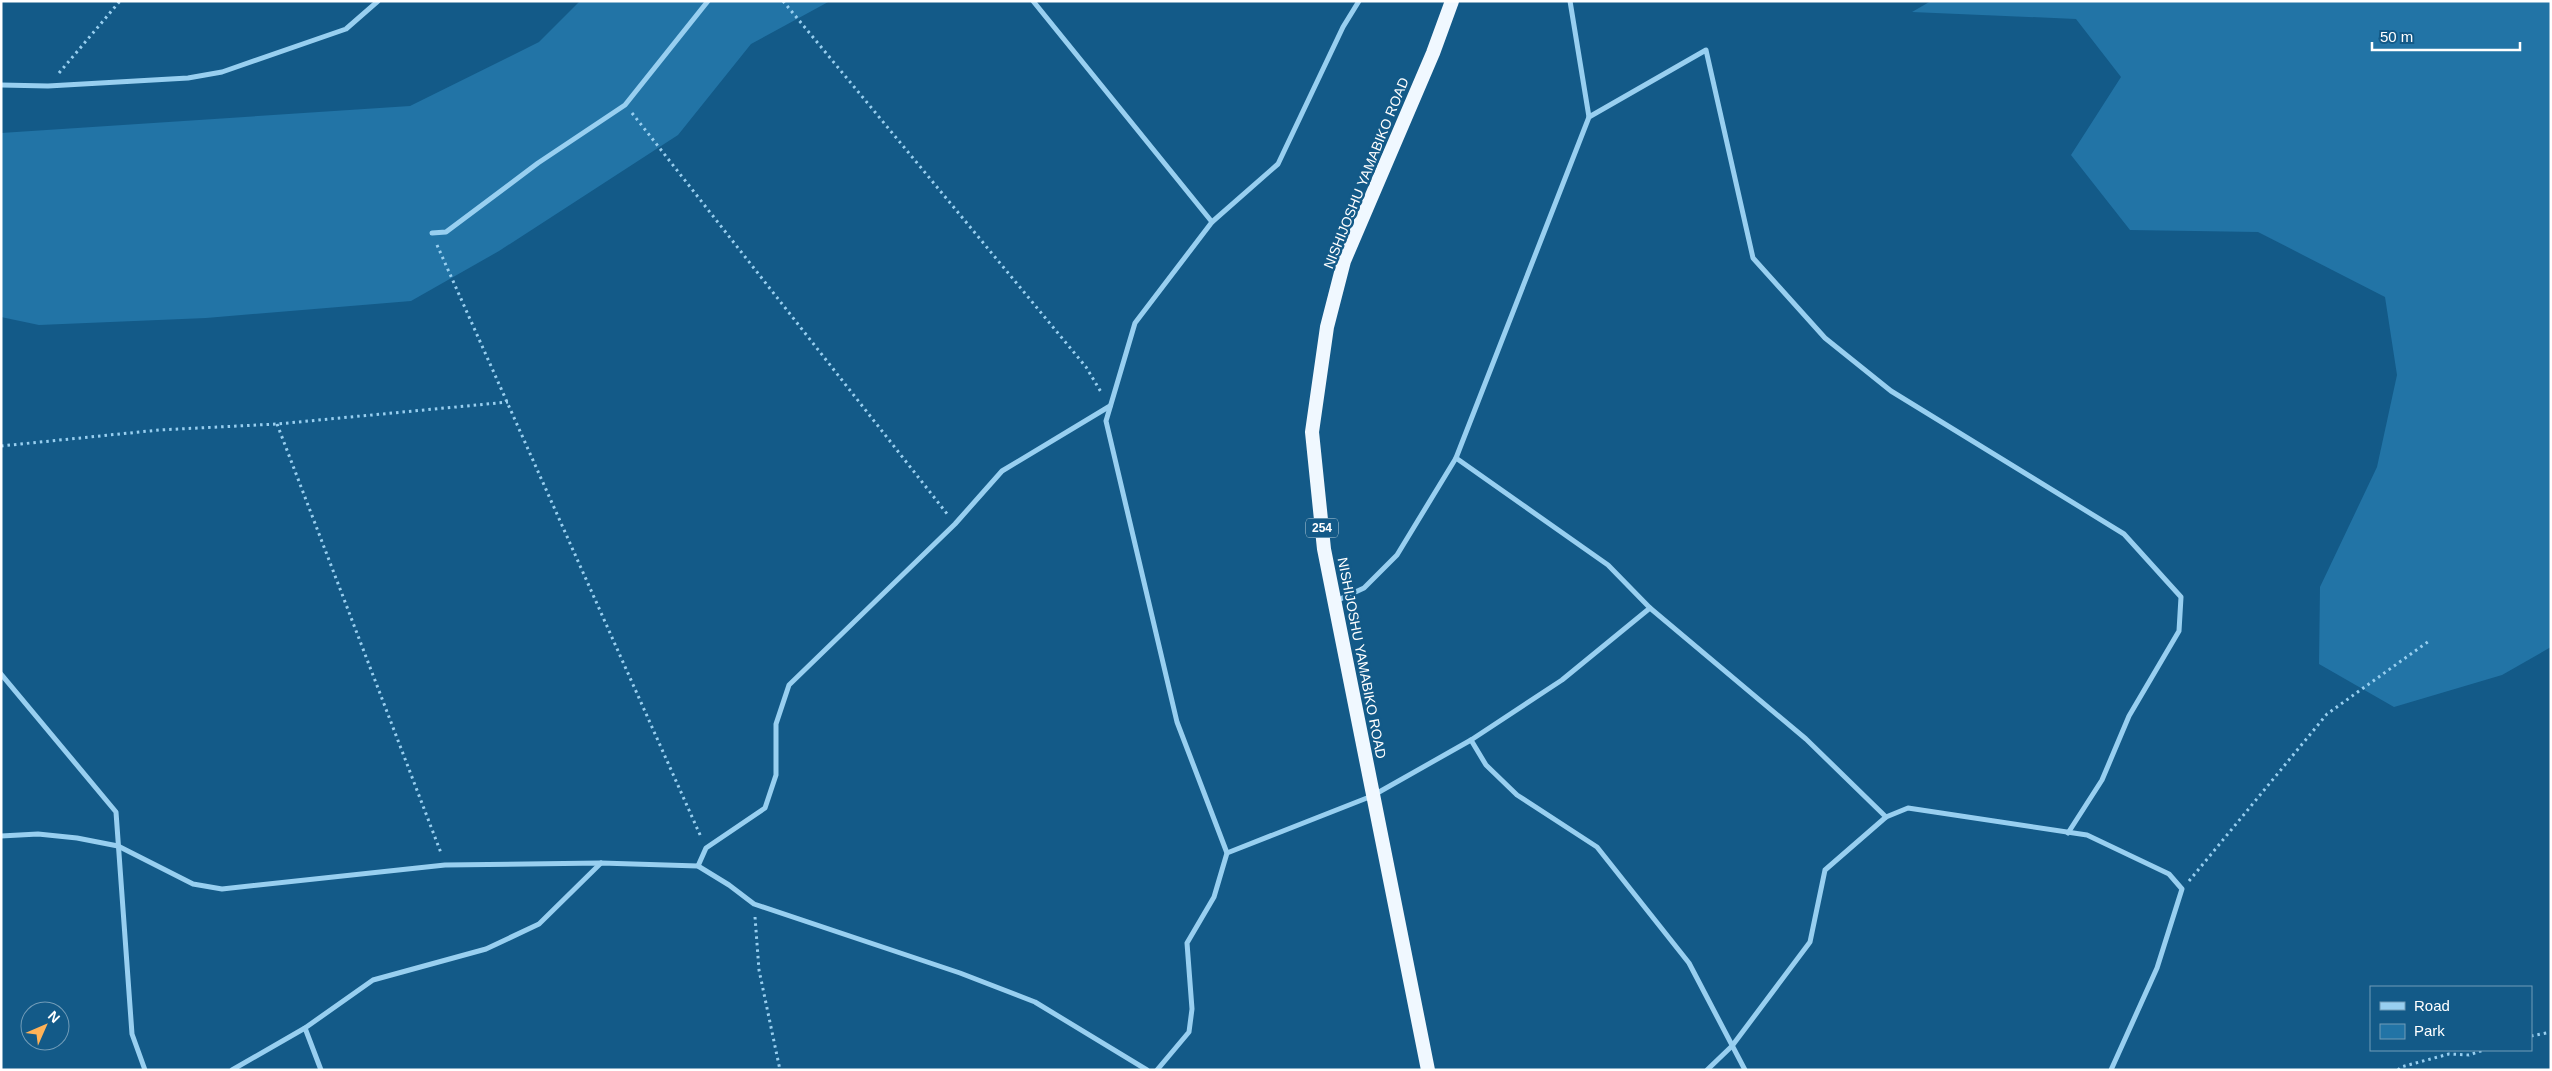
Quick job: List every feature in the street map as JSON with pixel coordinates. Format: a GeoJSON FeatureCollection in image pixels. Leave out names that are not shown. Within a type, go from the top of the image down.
{"type":"FeatureCollection","features":[{"type":"Feature","properties":{"kind":"highway","name":"NISHIJOSHU YAMABIKO ROAD"},"geometry":{"type":"LineString","coordinates":[[1428,1070],[1324,550],[1312,432],[1327,327],[1344,261],[1433,53],[1452,1]]}},
{"type":"Feature","properties":{"kind":"street"},"geometry":{"type":"LineString","coordinates":[[1,85],[48,86],[188,78],[222,72],[346,29],[378,1]]}},
{"type":"Feature","properties":{"kind":"street"},"geometry":{"type":"LineString","coordinates":[[432,233],[446,232],[538,163],[625,105],[708,1]]}},
{"type":"Feature","properties":{"kind":"street"},"geometry":{"type":"LineString","coordinates":[[1033,1],[1212,222]]}},
{"type":"Feature","properties":{"kind":"street"},"geometry":{"type":"LineString","coordinates":[[1157,1070],[1189,1032],[1192,1009],[1187,943],[1214,897],[1227,853],[1177,722],[1106,421],[1135,323],[1212,222],[1278,164],[1343,27],[1359,1]]}},
{"type":"Feature","properties":{"kind":"street"},"geometry":{"type":"LineString","coordinates":[[1334,602],[1364,588],[1397,556],[1456,458],[1589,117],[1570,1]]}},
{"type":"Feature","properties":{"kind":"street"},"geometry":{"type":"LineString","coordinates":[[1589,117],[1706,50],[1753,258],[1825,338],[1891,391],[2124,534],[2181,597],[2179,631],[2129,716],[2102,780],[2068,833]]}},
{"type":"Feature","properties":{"kind":"street"},"geometry":{"type":"LineString","coordinates":[[698,866],[706,848],[765,808],[776,775],[776,724],[789,685],[955,524],[1002,471],[1110,406]]}},
{"type":"Feature","properties":{"kind":"street"},"geometry":{"type":"LineString","coordinates":[[1456,458],[1608,565],[1650,608],[1806,739],[1886,817]]}},
{"type":"Feature","properties":{"kind":"street"},"geometry":{"type":"LineString","coordinates":[[1227,853],[1372,796],[1471,740],[1562,680],[1650,608]]}},
{"type":"Feature","properties":{"kind":"street"},"geometry":{"type":"LineString","coordinates":[[1,674],[116,812],[132,1034],[145,1070]]}},
{"type":"Feature","properties":{"kind":"street"},"geometry":{"type":"LineString","coordinates":[[1471,740],[1486,766],[1517,795],[1597,847],[1689,964],[1745,1070]]}},
{"type":"Feature","properties":{"kind":"street"},"geometry":{"type":"LineString","coordinates":[[1707,1070],[1732,1046],[1810,942],[1825,870],[1886,817],[1908,808],[2068,833],[2087,834],[2169,874],[2182,889],[2157,968],[2111,1070]]}},
{"type":"Feature","properties":{"kind":"street"},"geometry":{"type":"LineString","coordinates":[[1,836],[38,834],[77,838],[118,846],[193,884],[222,889],[445,865],[601,863],[698,866],[729,885],[754,904],[960,973],[1035,1002],[1147,1070]]}},
{"type":"Feature","properties":{"kind":"street"},"geometry":{"type":"LineString","coordinates":[[232,1070],[305,1028],[373,980],[486,949],[539,924],[601,863]]}},
{"type":"Feature","properties":{"kind":"street"},"geometry":{"type":"LineString","coordinates":[[305,1028],[321,1070]]}},
{"type":"Feature","properties":{"kind":"path"},"geometry":{"type":"LineString","coordinates":[[48,86],[120,1]]}},
{"type":"Feature","properties":{"kind":"path"},"geometry":{"type":"LineString","coordinates":[[783,1],[1086,367],[1110,406]]}},
{"type":"Feature","properties":{"kind":"path"},"geometry":{"type":"LineString","coordinates":[[625,105],[955,524]]}},
{"type":"Feature","properties":{"kind":"path"},"geometry":{"type":"LineString","coordinates":[[432,233],[706,848]]}},
{"type":"Feature","properties":{"kind":"path"},"geometry":{"type":"LineString","coordinates":[[1,446],[149,431],[278,424],[508,402]]}},
{"type":"Feature","properties":{"kind":"path"},"geometry":{"type":"LineString","coordinates":[[278,424],[445,865]]}},
{"type":"Feature","properties":{"kind":"path"},"geometry":{"type":"LineString","coordinates":[[2182,889],[2326,714],[2429,641]]}},
{"type":"Feature","properties":{"kind":"path"},"geometry":{"type":"LineString","coordinates":[[754,904],[759,970],[780,1070]]}},
{"type":"Feature","properties":{"kind":"path"},"geometry":{"type":"LineString","coordinates":[[2532,1036],[2551,1032]]}},
{"type":"Feature","properties":{"kind":"path"},"geometry":{"type":"LineString","coordinates":[[2398,1070],[2401,1067],[2449,1054],[2469,1055],[2481,1051]]}},
{"type":"Feature","properties":{"kind":"green space"},"geometry":{"type":"Polygon","coordinates":[[[580,1],[830,1],[751,44],[678,135],[499,251],[411,301],[206,318],[39,325],[1,317],[1,133],[410,106],[539,42],[580,1]]]}},
{"type":"Feature","properties":{"kind":"green space"},"geometry":{"type":"Polygon","coordinates":[[[1931,1],[2551,1],[2551,647],[2502,675],[2394,707],[2319,664],[2320,587],[2377,467],[2397,375],[2385,297],[2258,232],[2130,230],[2071,155],[2121,77],[2076,19],[1912,12],[1931,1]]]}}]}
